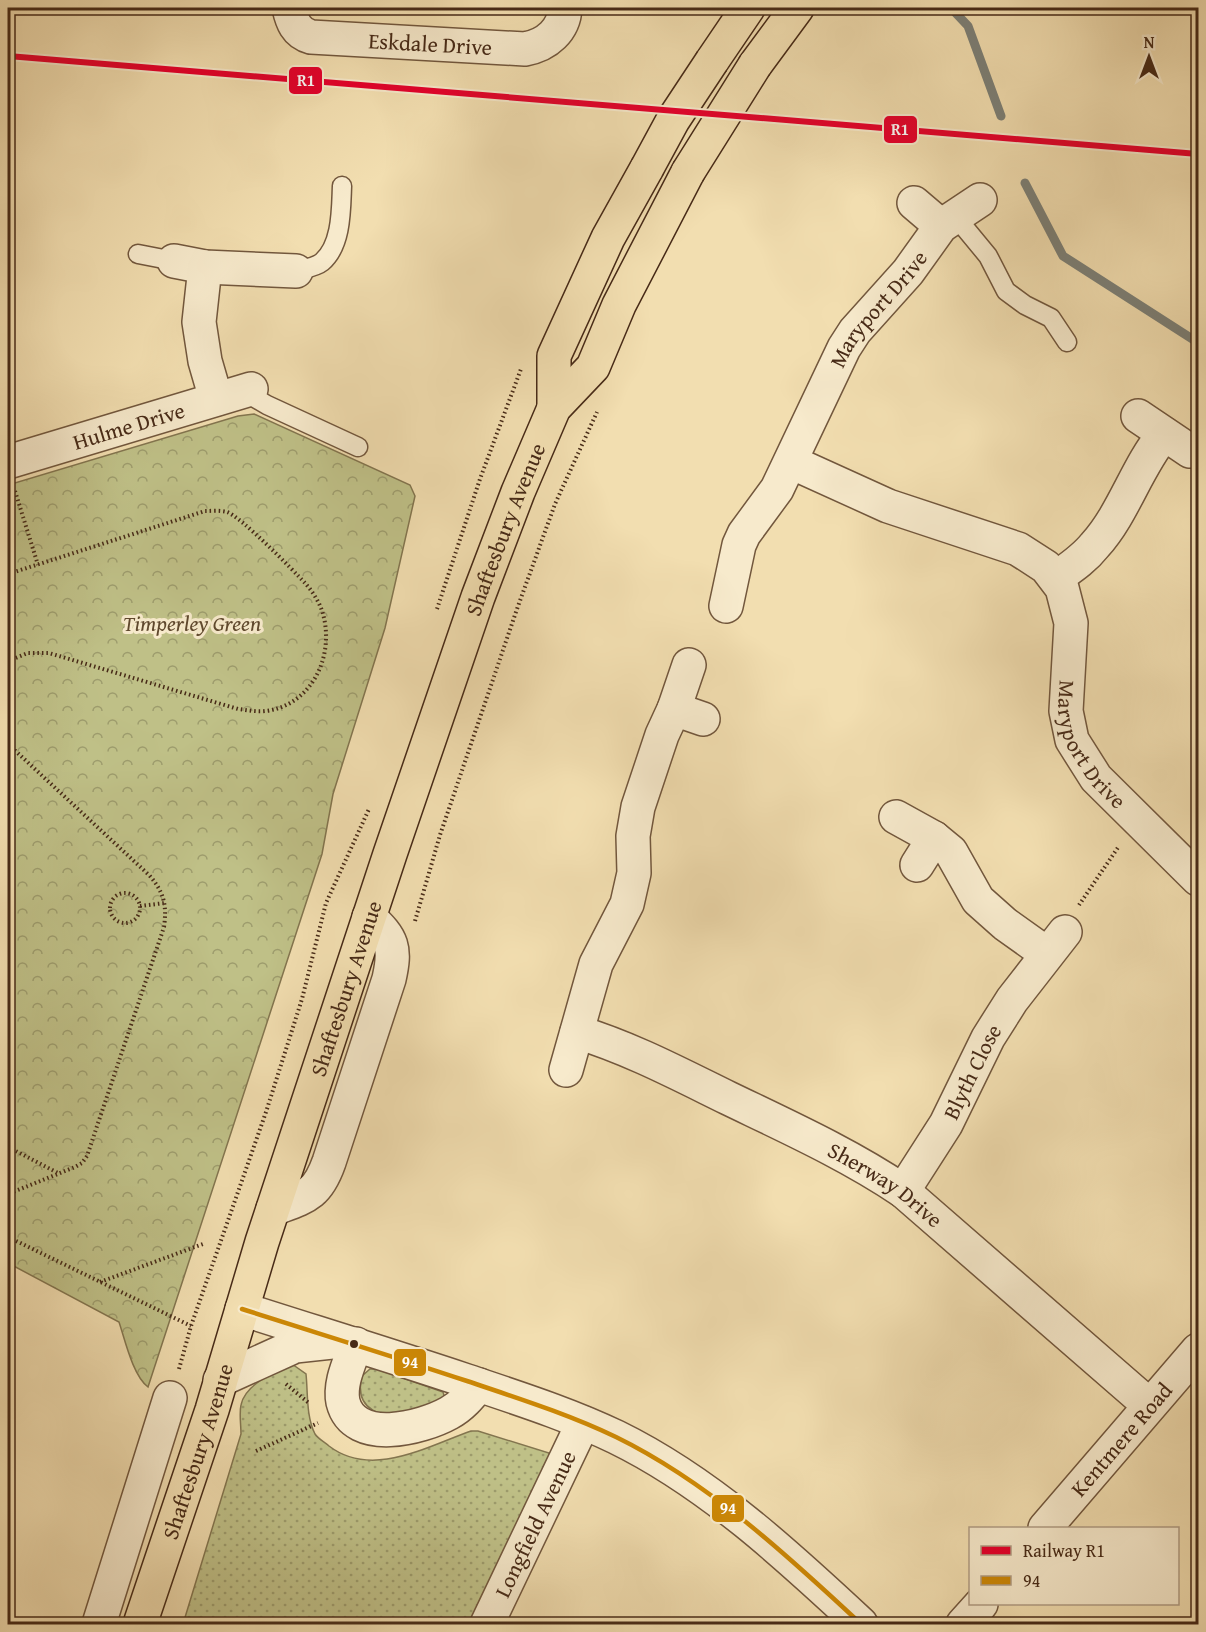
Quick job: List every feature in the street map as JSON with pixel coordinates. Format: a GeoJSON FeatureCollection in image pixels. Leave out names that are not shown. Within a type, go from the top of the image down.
{"type":"FeatureCollection","features":[{"type":"Feature","properties":{"kind":"highway","name":"Shaftesbury Avenue"},"geometry":{"type":"LineString","coordinates":[[554,408],[554,356],[608,238],[673,120],[748,8]]}},
{"type":"Feature","properties":{"kind":"highway","name":"Shaftesbury Avenue"},"geometry":{"type":"LineString","coordinates":[[140,1624],[212,1410],[273,1209],[369,917],[478,597],[518,492],[554,408],[593,367],[619,305],[688,172],[755,65],[797,8]]}},
{"type":"Feature","properties":{"kind":"street","name":"Eskdale Drive"},"geometry":{"type":"LineString","coordinates":[[289,8],[296,28],[303,35],[311,37],[525,49],[536,47],[552,36],[564,21],[566,8]]}},
{"type":"Feature","properties":{"kind":"street","name":"Maryport Drive"},"geometry":{"type":"LineString","coordinates":[[726,606],[744,534],[777,489],[844,348],[855,331],[959,214],[914,203]]}},
{"type":"Feature","properties":{"kind":"street"},"geometry":{"type":"LineString","coordinates":[[237,393],[205,360],[189,264],[296,271]]}},
{"type":"Feature","properties":{"kind":"street","name":"Hulme Drive"},"geometry":{"type":"LineString","coordinates":[[11,475],[237,393]]}},
{"type":"Feature","properties":{"kind":"street"},"geometry":{"type":"LineString","coordinates":[[1056,578],[1083,558],[1097,544],[1147,458],[1177,443],[1138,416]]}},
{"type":"Feature","properties":{"kind":"street","name":"Maryport Drive"},"geometry":{"type":"LineString","coordinates":[[791,462],[896,509],[1018,549],[1046,567],[1056,578],[1065,598],[1071,623],[1066,711],[1072,740],[1096,778],[1198,879]]}},
{"type":"Feature","properties":{"kind":"street"},"geometry":{"type":"LineString","coordinates":[[566,1070],[588,985],[596,964],[627,904],[634,873],[633,836],[638,807],[662,735],[688,714],[689,666]]}},
{"type":"Feature","properties":{"kind":"street"},"geometry":{"type":"LineString","coordinates":[[896,818],[934,838],[951,852],[978,900],[987,910],[1056,943]]}},
{"type":"Feature","properties":{"kind":"street"},"geometry":{"type":"LineString","coordinates":[[917,865],[934,838]]}},
{"type":"Feature","properties":{"kind":"street"},"geometry":{"type":"LineString","coordinates":[[273,1209],[307,1196],[319,1185],[324,1176],[389,979],[394,957],[388,938],[369,917]]}},
{"type":"Feature","properties":{"kind":"street","name":"Blyth Close"},"geometry":{"type":"LineString","coordinates":[[903,1191],[946,1124],[988,1038],[1012,1000],[1056,943]]}},
{"type":"Feature","properties":{"kind":"street","name":"Sherway Drive"},"geometry":{"type":"LineString","coordinates":[[577,1032],[637,1054],[810,1138],[859,1163],[903,1191],[1149,1405]]}},
{"type":"Feature","properties":{"kind":"street"},"geometry":{"type":"LineString","coordinates":[[242,1309],[530,1401],[616,1437],[652,1457],[713,1498],[810,1576],[861,1624]]}},
{"type":"Feature","properties":{"kind":"street"},"geometry":{"type":"LineString","coordinates":[[220,1380],[295,1346],[348,1342]]}},
{"type":"Feature","properties":{"kind":"street"},"geometry":{"type":"LineString","coordinates":[[348,1342],[343,1401],[347,1412],[366,1426],[380,1430],[400,1430],[429,1422],[450,1413],[466,1401],[480,1385]]}},
{"type":"Feature","properties":{"kind":"street","name":"Kentmere Road"},"geometry":{"type":"LineString","coordinates":[[1046,1527],[1198,1350]]}},
{"type":"Feature","properties":{"kind":"street","name":"Shaftesbury Avenue"},"geometry":{"type":"LineString","coordinates":[[99,1624],[170,1398]]}},
{"type":"Feature","properties":{"kind":"street","name":"Longfield Avenue"},"geometry":{"type":"LineString","coordinates":[[487,1624],[583,1423]]}},
{"type":"Feature","properties":{"kind":"street"},"geometry":{"type":"LineString","coordinates":[[118,1565],[156,1575]]}},
{"type":"Feature","properties":{"kind":"street"},"geometry":{"type":"LineString","coordinates":[[963,1624],[980,1605]]}},
{"type":"Feature","properties":{"kind":"lane"},"geometry":{"type":"LineString","coordinates":[[296,271],[322,263],[332,249],[340,221],[342,186]]}},
{"type":"Feature","properties":{"kind":"lane"},"geometry":{"type":"LineString","coordinates":[[959,214],[988,256],[1006,291],[1025,305],[1051,318],[1066,342]]}},
{"type":"Feature","properties":{"kind":"lane"},"geometry":{"type":"LineString","coordinates":[[138,254],[189,264]]}},
{"type":"Feature","properties":{"kind":"lane"},"geometry":{"type":"LineString","coordinates":[[237,393],[358,447]]}},
{"type":"Feature","properties":{"kind":"path"},"geometry":{"type":"LineString","coordinates":[[394,957],[407,944],[440,835],[555,504],[602,402]]}},
{"type":"Feature","properties":{"kind":"path"},"geometry":{"type":"LineString","coordinates":[[11,475],[38,564]]}},
{"type":"Feature","properties":{"kind":"path"},"geometry":{"type":"LineString","coordinates":[[8,574],[205,512],[227,512],[240,521],[305,583],[316,597],[323,613],[327,638],[319,674],[302,694],[290,703],[264,711],[238,709],[49,653],[28,653],[8,661]]}},
{"type":"Feature","properties":{"kind":"path"},"geometry":{"type":"LineString","coordinates":[[8,744],[149,875],[159,886],[165,903],[164,927],[87,1156],[75,1167],[8,1194]]}},
{"type":"Feature","properties":{"kind":"path"},"geometry":{"type":"LineString","coordinates":[[1056,943],[1137,818]]}},
{"type":"Feature","properties":{"kind":"path"},"geometry":{"type":"LineString","coordinates":[[170,1398],[191,1326],[266,1112],[302,999],[326,903],[340,870]]}},
{"type":"Feature","properties":{"kind":"path"},"geometry":{"type":"LineString","coordinates":[[126,893],[133,895],[140,906],[137,917],[126,923],[120,922],[111,913],[110,905],[118,894],[126,893]]}},
{"type":"Feature","properties":{"kind":"path"},"geometry":{"type":"LineString","coordinates":[[140,906],[165,903]]}},
{"type":"Feature","properties":{"kind":"path"},"geometry":{"type":"LineString","coordinates":[[8,1147],[58,1173]]}},
{"type":"Feature","properties":{"kind":"path"},"geometry":{"type":"LineString","coordinates":[[8,1237],[191,1326]]}},
{"type":"Feature","properties":{"kind":"path"},"geometry":{"type":"LineString","coordinates":[[100,1283],[203,1244]]}},
{"type":"Feature","properties":{"kind":"path"},"geometry":{"type":"LineString","coordinates":[[256,1451],[321,1422]]}},
{"type":"Feature","properties":{"kind":"green space","name":"Timperley Green"},"geometry":{"type":"Polygon","coordinates":[[[254,414],[410,485],[415,496],[385,628],[333,794],[322,854],[148,1387],[138,1375],[119,1322],[8,1263],[8,485],[238,416],[254,414]]]}},
{"type":"Feature","properties":{"kind":"green space"},"geometry":{"type":"Polygon","coordinates":[[[292,1364],[306,1374],[309,1412],[315,1434],[329,1446],[346,1455],[363,1460],[381,1460],[419,1451],[471,1431],[478,1431],[549,1453],[549,1464],[473,1624],[183,1624],[241,1434],[241,1405],[254,1385],[292,1364]]]}},
{"type":"Feature","properties":{"kind":"green space"},"geometry":{"type":"Polygon","coordinates":[[[370,1369],[377,1369],[443,1392],[445,1399],[412,1416],[381,1414],[366,1405],[362,1397],[360,1388],[362,1376],[370,1369]]]}},
{"type":"Feature","properties":{"kind":"waterway"},"geometry":{"type":"LineString","coordinates":[[951,8],[968,26],[1001,116]]}},
{"type":"Feature","properties":{"kind":"waterway"},"geometry":{"type":"LineString","coordinates":[[1025,183],[1063,256],[1197,342],[1198,345]]}},
{"type":"Feature","properties":{"kind":"railway"},"geometry":{"type":"LineString","coordinates":[[8,56],[1198,154]]}},
{"type":"Feature","properties":{"kind":"rail line","name":"R1"},"geometry":{"type":"LineString","coordinates":[[8,56],[1198,154]]}},
{"type":"Feature","properties":{"kind":"transit line","name":"94"},"geometry":{"type":"LineString","coordinates":[[242,1309],[523,1400],[616,1437],[650,1455],[714,1498],[775,1546],[861,1624]]}}]}
